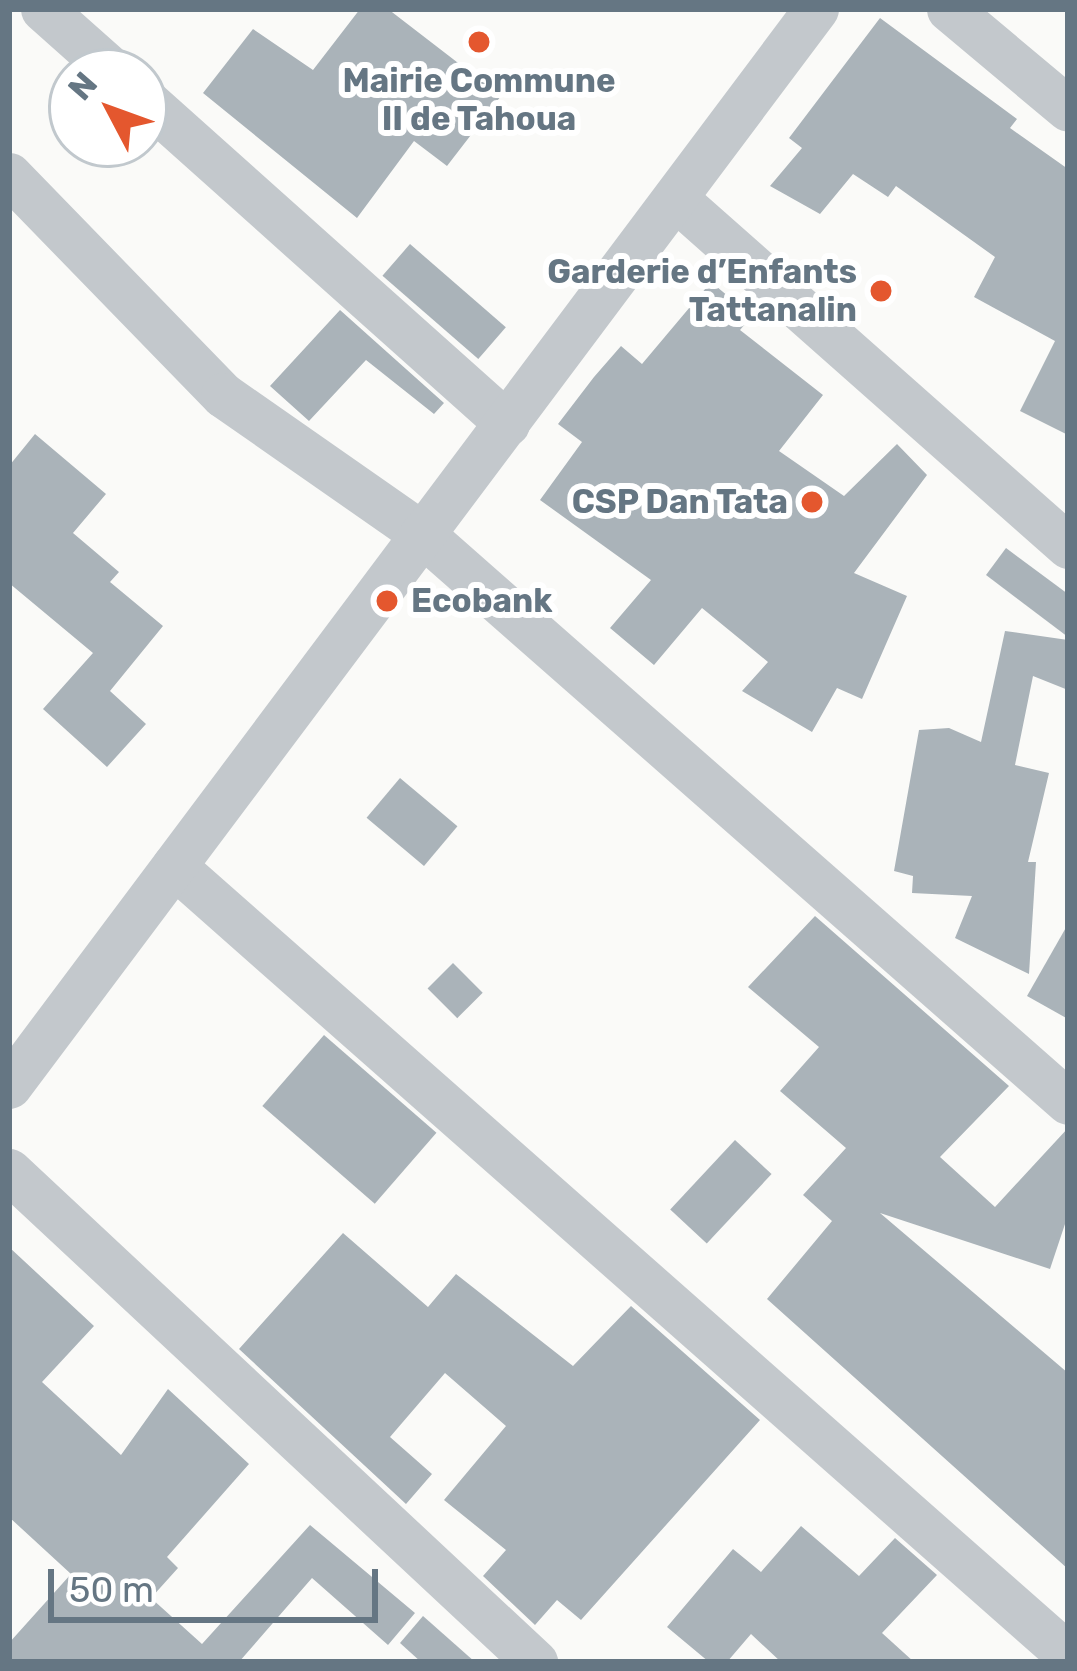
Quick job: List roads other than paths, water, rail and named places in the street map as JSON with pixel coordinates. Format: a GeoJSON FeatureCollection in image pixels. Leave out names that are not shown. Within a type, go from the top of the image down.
{"type":"FeatureCollection","features":[{"type":"Feature","properties":{"kind":"street"},"geometry":{"type":"LineString","coordinates":[[44,9],[87,48]]}},
{"type":"Feature","properties":{"kind":"street"},"geometry":{"type":"LineString","coordinates":[[9,1086],[817,9]]}},
{"type":"Feature","properties":{"kind":"street"},"geometry":{"type":"LineString","coordinates":[[949,9],[1068,110]]}},
{"type":"Feature","properties":{"kind":"street"},"geometry":{"type":"LineString","coordinates":[[168,120],[507,423]]}},
{"type":"Feature","properties":{"kind":"street"},"geometry":{"type":"LineString","coordinates":[[9,175],[223,394],[422,534],[1068,1102]]}},
{"type":"Feature","properties":{"kind":"street"},"geometry":{"type":"LineString","coordinates":[[675,198],[1068,546]]}},
{"type":"Feature","properties":{"kind":"street"},"geometry":{"type":"LineString","coordinates":[[173,866],[1068,1654]]}},
{"type":"Feature","properties":{"kind":"street"},"geometry":{"type":"LineString","coordinates":[[9,1171],[536,1662]]}},
{"type":"Feature","properties":{"kind":"place","name":"Mairie Commune II de Tahoua"},"geometry":{"type":"Point","coordinates":[479,42]}},
{"type":"Feature","properties":{"kind":"place","name":"Garderie d’Enfants Tattanalin"},"geometry":{"type":"Point","coordinates":[881,291]}},
{"type":"Feature","properties":{"kind":"place","name":"CSP Dan Tata"},"geometry":{"type":"Point","coordinates":[812,502]}},
{"type":"Feature","properties":{"kind":"place","name":"Ecobank"},"geometry":{"type":"Point","coordinates":[387,601]}}]}
